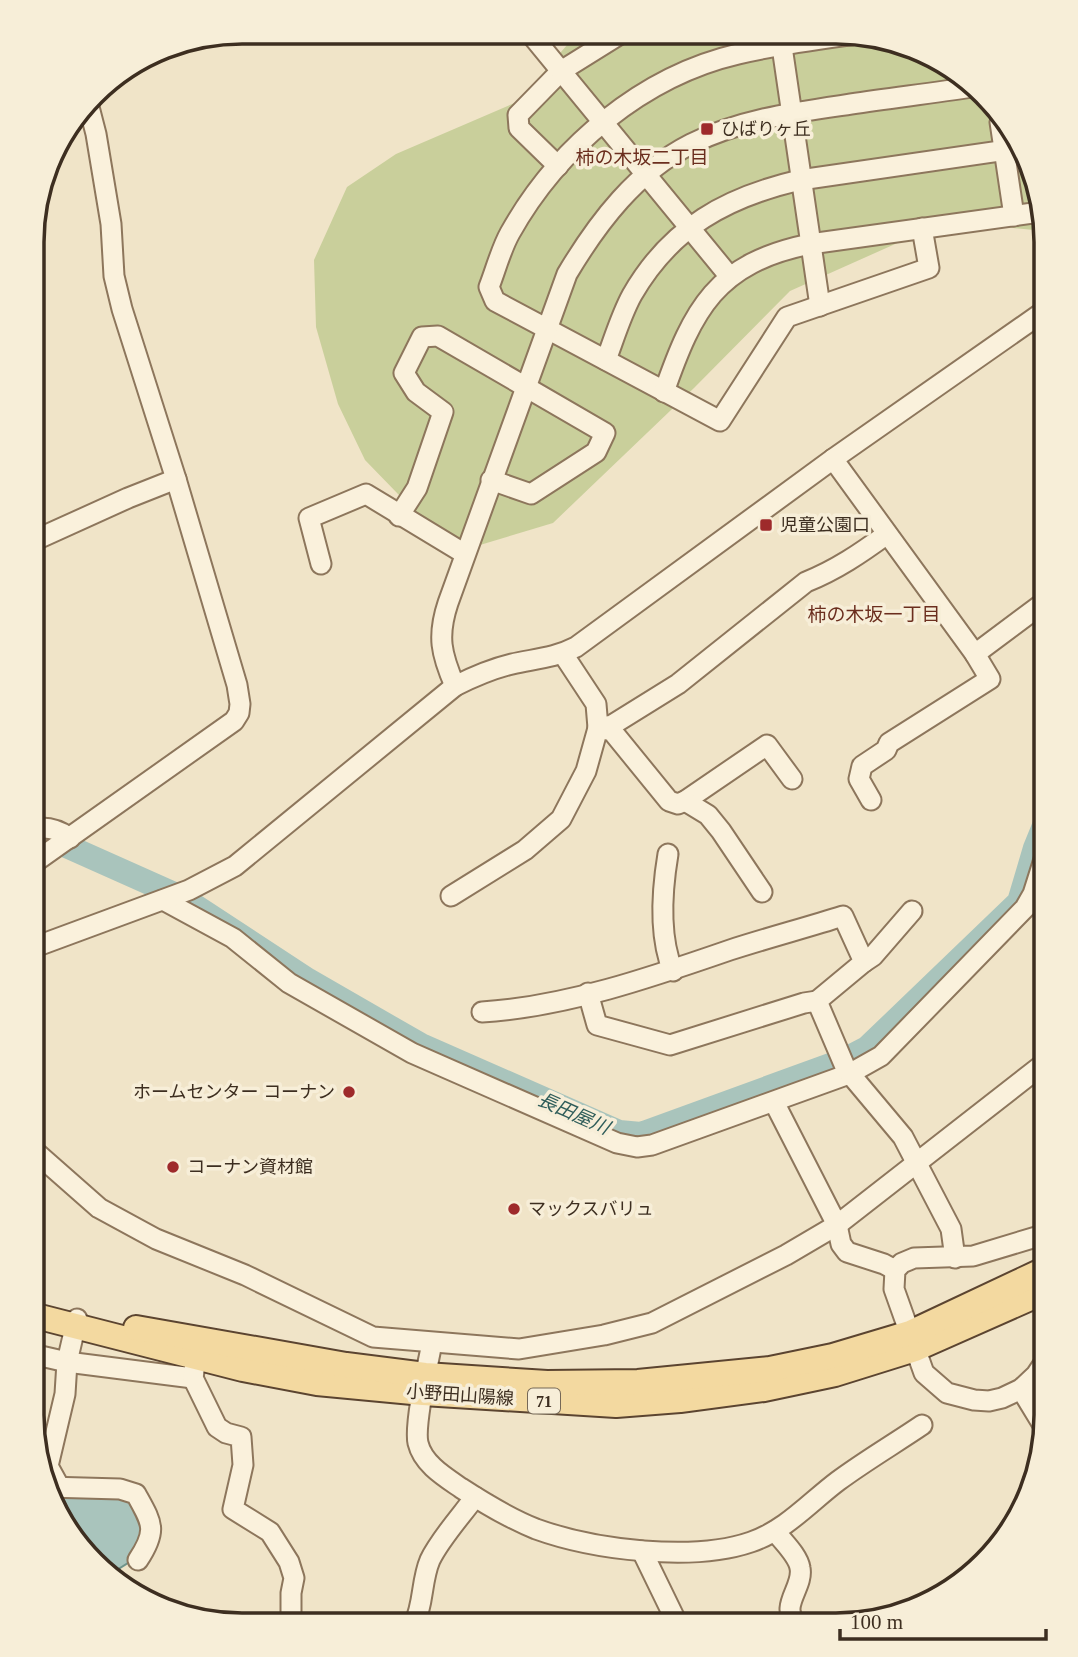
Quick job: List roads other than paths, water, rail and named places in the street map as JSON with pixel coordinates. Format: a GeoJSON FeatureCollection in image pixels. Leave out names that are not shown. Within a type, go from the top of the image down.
{"type":"FeatureCollection","features":[{"type":"Feature","properties":{"kind":"main road","name":"小野田山陽線"},"geometry":{"type":"LineString","coordinates":[[912,1341],[1034,1275]]}},
{"type":"Feature","properties":{"kind":"main road","name":"小野田山陽線"},"geometry":{"type":"LineString","coordinates":[[77,1323],[195,1368],[317,1383],[638,1382],[770,1370],[912,1341],[1034,1295]]}},
{"type":"Feature","properties":{"kind":"main road","name":"小野田山陽線"},"geometry":{"type":"LineString","coordinates":[[44,1316],[77,1323],[191,1336],[346,1365],[424,1384]]}},
{"type":"Feature","properties":{"kind":"street"},"geometry":{"type":"LineString","coordinates":[[539,44],[730,277]]}},
{"type":"Feature","properties":{"kind":"street"},"geometry":{"type":"LineString","coordinates":[[558,166],[519,128],[518,115],[561,71],[604,44]]}},
{"type":"Feature","properties":{"kind":"street"},"geometry":{"type":"LineString","coordinates":[[766,44],[679,75],[603,122],[558,166],[534,196],[510,234],[489,287],[495,301],[720,422],[787,317],[929,268],[922,228]]}},
{"type":"Feature","properties":{"kind":"street"},"geometry":{"type":"LineString","coordinates":[[782,44],[820,306]]}},
{"type":"Feature","properties":{"kind":"street"},"geometry":{"type":"LineString","coordinates":[[455,686],[444,661],[440,640],[441,623],[464,554],[567,274],[589,237],[624,195],[689,145],[717,133],[791,113],[961,89]]}},
{"type":"Feature","properties":{"kind":"street"},"geometry":{"type":"LineString","coordinates":[[44,855],[234,721],[239,713],[237,685],[119,298],[114,276],[111,224],[91,114]]}},
{"type":"Feature","properties":{"kind":"street"},"geometry":{"type":"LineString","coordinates":[[606,360],[631,297],[656,261],[689,228],[747,194],[800,180],[1011,150]]}},
{"type":"Feature","properties":{"kind":"street"},"geometry":{"type":"LineString","coordinates":[[1013,154],[1014,216]]}},
{"type":"Feature","properties":{"kind":"street"},"geometry":{"type":"LineString","coordinates":[[663,392],[678,352],[696,314],[706,300],[730,277],[758,260],[782,250],[810,244],[1032,213]]}},
{"type":"Feature","properties":{"kind":"street"},"geometry":{"type":"LineString","coordinates":[[44,944],[189,890],[235,866],[455,686],[493,669],[563,654],[592,636],[833,459],[1034,318]]}},
{"type":"Feature","properties":{"kind":"street"},"geometry":{"type":"LineString","coordinates":[[399,516],[417,488],[443,412],[416,392],[404,373],[422,337],[438,335],[605,433],[596,452],[531,494],[491,480]]}},
{"type":"Feature","properties":{"kind":"street"},"geometry":{"type":"LineString","coordinates":[[833,459],[975,654],[990,679],[890,743],[886,750],[862,766],[859,779],[871,800]]}},
{"type":"Feature","properties":{"kind":"street"},"geometry":{"type":"LineString","coordinates":[[44,536],[176,479]]}},
{"type":"Feature","properties":{"kind":"street"},"geometry":{"type":"LineString","coordinates":[[321,564],[309,519],[366,494],[464,554]]}},
{"type":"Feature","properties":{"kind":"street"},"geometry":{"type":"LineString","coordinates":[[598,728],[612,725],[678,684],[806,582],[850,561],[887,534]]}},
{"type":"Feature","properties":{"kind":"street"},"geometry":{"type":"LineString","coordinates":[[975,654],[1034,610]]}},
{"type":"Feature","properties":{"kind":"street"},"geometry":{"type":"LineString","coordinates":[[451,896],[524,850],[561,819],[586,771],[598,728],[596,704],[563,654]]}},
{"type":"Feature","properties":{"kind":"street"},"geometry":{"type":"LineString","coordinates":[[598,728],[612,730],[669,801],[678,804],[767,745],[793,779]]}},
{"type":"Feature","properties":{"kind":"street"},"geometry":{"type":"LineString","coordinates":[[685,801],[708,815],[762,892]]}},
{"type":"Feature","properties":{"kind":"street"},"geometry":{"type":"LineString","coordinates":[[44,827],[56,829],[63,842]]}},
{"type":"Feature","properties":{"kind":"street"},"geometry":{"type":"LineString","coordinates":[[668,854],[662,889],[667,958],[673,971]]}},
{"type":"Feature","properties":{"kind":"street"},"geometry":{"type":"LineString","coordinates":[[163,900],[233,938],[289,983],[412,1053],[617,1143],[637,1147],[652,1145],[774,1102],[845,1066],[881,1056],[1025,908],[1034,891]]}},
{"type":"Feature","properties":{"kind":"street"},"geometry":{"type":"LineString","coordinates":[[588,993],[597,1025],[670,1045],[817,1001],[873,956],[912,911]]}},
{"type":"Feature","properties":{"kind":"street"},"geometry":{"type":"LineString","coordinates":[[482,1012],[516,1010],[673,971],[731,950],[843,916],[864,962]]}},
{"type":"Feature","properties":{"kind":"street"},"geometry":{"type":"LineString","coordinates":[[817,1001],[845,1066],[903,1137],[951,1229],[955,1258]]}},
{"type":"Feature","properties":{"kind":"street"},"geometry":{"type":"LineString","coordinates":[[44,1160],[99,1208],[156,1239],[245,1275],[373,1337],[519,1349],[604,1335],[652,1323],[717,1291],[837,1225],[1034,1071]]}},
{"type":"Feature","properties":{"kind":"street"},"geometry":{"type":"LineString","coordinates":[[774,1102],[837,1225],[841,1244],[847,1252],[875,1260],[895,1270]]}},
{"type":"Feature","properties":{"kind":"street"},"geometry":{"type":"LineString","coordinates":[[1034,1238],[974,1256],[914,1258],[902,1263],[895,1270],[894,1289],[924,1373],[937,1386],[959,1397],[989,1401],[1021,1389],[1034,1377]]}},
{"type":"Feature","properties":{"kind":"street"},"geometry":{"type":"LineString","coordinates":[[49,1458],[65,1394],[67,1362],[77,1323]]}},
{"type":"Feature","properties":{"kind":"street"},"geometry":{"type":"LineString","coordinates":[[432,1343],[424,1384],[418,1441],[429,1463],[444,1477],[475,1497],[536,1528],[575,1539],[642,1551],[688,1552],[753,1542],[793,1519],[838,1481],[922,1425]]}},
{"type":"Feature","properties":{"kind":"street"},"geometry":{"type":"LineString","coordinates":[[44,1357],[67,1362],[195,1368],[218,1427],[226,1433],[241,1437],[243,1465],[233,1509],[270,1532],[289,1562],[294,1578],[291,1613]]}},
{"type":"Feature","properties":{"kind":"street"},"geometry":{"type":"LineString","coordinates":[[1021,1389],[1034,1410]]}},
{"type":"Feature","properties":{"kind":"street"},"geometry":{"type":"LineString","coordinates":[[57,1487],[120,1489],[135,1494],[150,1521],[152,1534],[138,1560]]}},
{"type":"Feature","properties":{"kind":"street"},"geometry":{"type":"LineString","coordinates":[[419,1613],[431,1559],[475,1497]]}},
{"type":"Feature","properties":{"kind":"street"},"geometry":{"type":"LineString","coordinates":[[775,1531],[799,1564],[801,1571],[790,1613]]}},
{"type":"Feature","properties":{"kind":"street"},"geometry":{"type":"LineString","coordinates":[[642,1551],[672,1613]]}},
{"type":"Feature","properties":{"kind":"water"},"geometry":{"type":"Polygon","coordinates":[[[61,1496],[127,1497],[144,1529],[131,1561],[118,1569],[102,1555],[85,1536],[61,1496]]]}},
{"type":"Feature","properties":{"kind":"waterway","name":"長田屋川"},"geometry":{"type":"LineString","coordinates":[[44,840],[53,840],[183,898],[308,980],[421,1045],[619,1132],[641,1134],[844,1060],[867,1048],[1019,902],[1034,851]]}},
{"type":"Feature","properties":{"kind":"place","name":"ひばりヶ丘"},"geometry":{"type":"Point","coordinates":[707,129]}},
{"type":"Feature","properties":{"kind":"place","name":"児童公園口"},"geometry":{"type":"Point","coordinates":[766,525]}},
{"type":"Feature","properties":{"kind":"place","name":"ホームセンター コーナン"},"geometry":{"type":"Point","coordinates":[349,1092]}},
{"type":"Feature","properties":{"kind":"place","name":"コーナン資材館"},"geometry":{"type":"Point","coordinates":[173,1167]}},
{"type":"Feature","properties":{"kind":"place","name":"マックスバリュ"},"geometry":{"type":"Point","coordinates":[514,1209]}},
{"type":"Feature","properties":{"kind":"district","name":"柿の木坂二丁目"},"geometry":{"type":"Point","coordinates":[642,157]}},
{"type":"Feature","properties":{"kind":"district","name":"柿の木坂一丁目"},"geometry":{"type":"Point","coordinates":[874,614]}}]}
